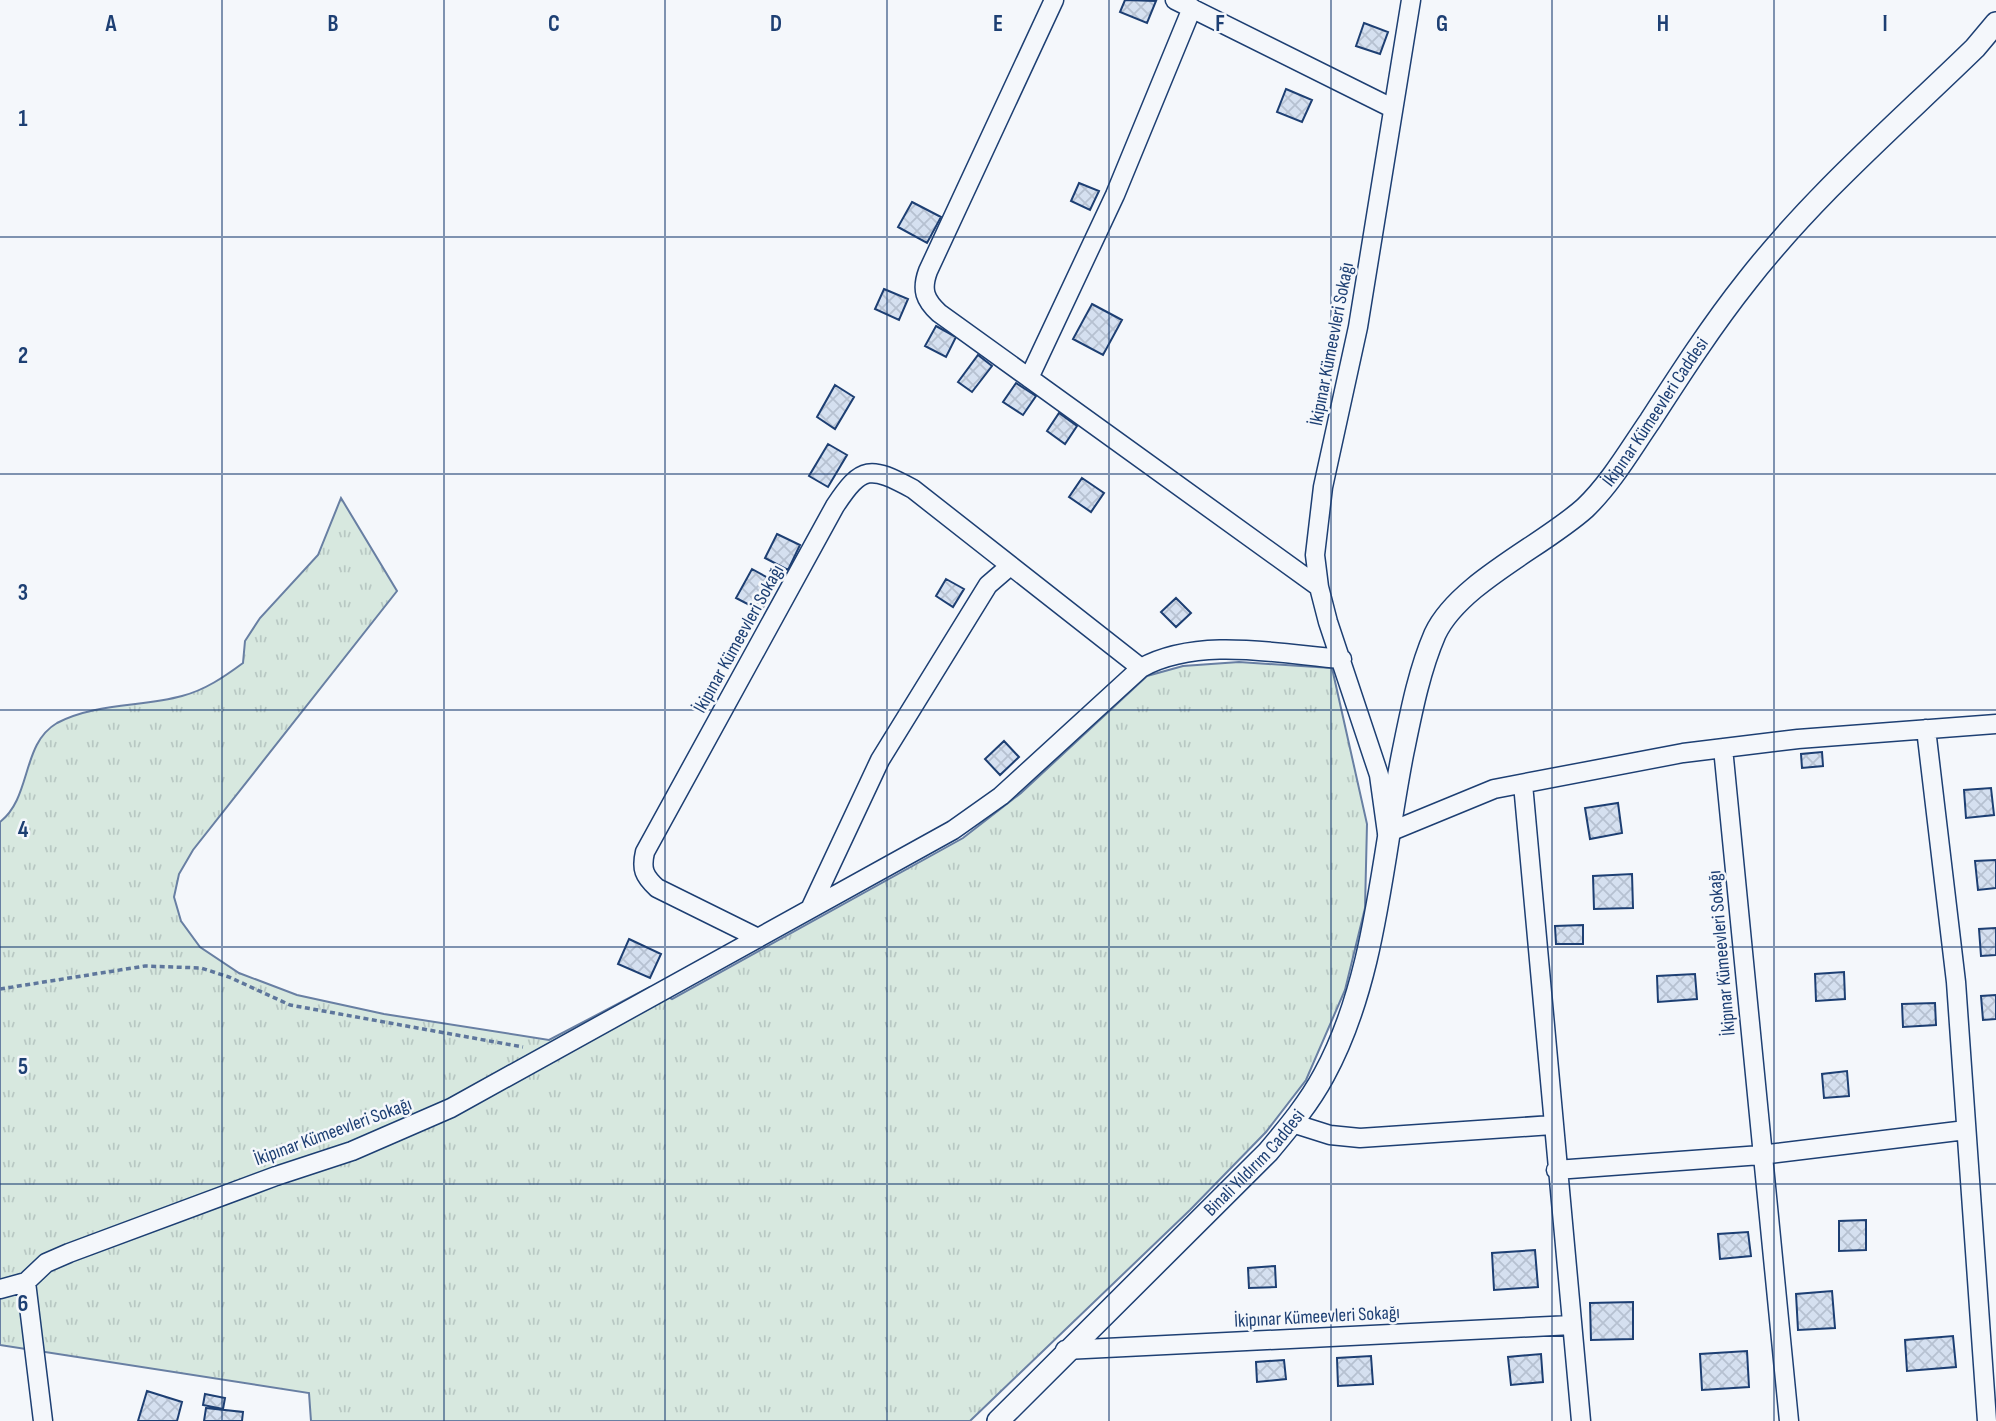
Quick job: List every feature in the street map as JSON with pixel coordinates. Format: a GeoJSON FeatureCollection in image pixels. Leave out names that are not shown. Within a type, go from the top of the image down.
{"type":"FeatureCollection","features":[{"type":"Feature","properties":{"kind":"street"},"geometry":{"type":"LineString","coordinates":[[1054,0],[923,283],[925,295],[939,313],[1319,587]]}},
{"type":"Feature","properties":{"kind":"street","name":"İkipınar Kümeevleri Sokağı"},"geometry":{"type":"LineString","coordinates":[[1387,833],[1379,775],[1319,587],[1315,555],[1317,524],[1358,327],[1411,0]]}},
{"type":"Feature","properties":{"kind":"street"},"geometry":{"type":"LineString","coordinates":[[1029,378],[1115,195],[1183,4],[1392,108]]}},
{"type":"Feature","properties":{"kind":"street","name":"İkipınar Kümeevleri Caddesi"},"geometry":{"type":"LineString","coordinates":[[1387,833],[1424,664],[1436,632],[1450,611],[1585,508],[1626,456],[1722,315],[1796,220],[1975,48],[1996,23]]}},
{"type":"Feature","properties":{"kind":"street","name":"İkipınar Kümeevleri Sokağı"},"geometry":{"type":"LineString","coordinates":[[756,937],[657,888],[645,876],[642,865],[652,840],[852,480],[862,472],[888,476],[912,489],[1141,668]]}},
{"type":"Feature","properties":{"kind":"street"},"geometry":{"type":"LineString","coordinates":[[811,906],[880,760],[988,585],[1010,566]]}},
{"type":"Feature","properties":{"kind":"street","name":"İkipınar Kümeevleri Sokağı"},"geometry":{"type":"LineString","coordinates":[[0,1289],[26,1282],[46,1263],[69,1253],[411,1127],[553,1052],[980,813],[1141,668],[1151,663],[1201,652],[1230,650],[1342,659]]}},
{"type":"Feature","properties":{"kind":"street"},"geometry":{"type":"LineString","coordinates":[[1387,833],[1494,789],[1723,748],[1996,724]]}},
{"type":"Feature","properties":{"kind":"street"},"geometry":{"type":"LineString","coordinates":[[1926,729],[1956,982],[1987,1421]]}},
{"type":"Feature","properties":{"kind":"street","name":"İkipınar Kümeevleri Sokağı"},"geometry":{"type":"LineString","coordinates":[[1723,748],[1789,1421]]}},
{"type":"Feature","properties":{"kind":"street"},"geometry":{"type":"LineString","coordinates":[[1523,784],[1556,1170],[1581,1421]]}},
{"type":"Feature","properties":{"kind":"street","name":"Binali Yıldırım Caddesi"},"geometry":{"type":"LineString","coordinates":[[998,1421],[1065,1350],[1250,1170],[1293,1123],[1325,1073],[1356,994],[1376,909],[1387,833]]}},
{"type":"Feature","properties":{"kind":"street"},"geometry":{"type":"LineString","coordinates":[[1293,1123],[1330,1135],[1360,1138],[1552,1125]]}},
{"type":"Feature","properties":{"kind":"street"},"geometry":{"type":"LineString","coordinates":[[1556,1170],[1761,1155],[1966,1130]]}},
{"type":"Feature","properties":{"kind":"street"},"geometry":{"type":"LineString","coordinates":[[26,1282],[43,1421]]}},
{"type":"Feature","properties":{"kind":"street","name":"İkipınar Kümeevleri Sokağı"},"geometry":{"type":"LineString","coordinates":[[1065,1350],[1572,1325]]}},
{"type":"Feature","properties":{"kind":"path"},"geometry":{"type":"LineString","coordinates":[[0,989],[145,966],[201,968],[229,977],[290,1005],[388,1025],[553,1052]]}},
{"type":"Feature","properties":{"kind":"green space"},"geometry":{"type":"Polygon","coordinates":[[[341,498],[397,591],[193,850],[179,874],[174,897],[181,921],[200,947],[239,973],[297,995],[384,1014],[549,1040],[650,987],[672,999],[963,838],[1021,793],[1147,676],[1183,666],[1239,662],[1332,668],[1367,824],[1365,908],[1345,990],[1306,1080],[1266,1132],[1190,1210],[970,1421],[311,1421],[309,1393],[0,1345],[0,822],[17,799],[37,744],[57,723],[87,712],[190,693],[214,682],[243,663],[245,641],[260,618],[318,555],[341,498]]]}},
{"type":"Feature","properties":{"kind":"building"},"geometry":{"type":"Polygon","coordinates":[[[1125,0],[1156,1],[1147,23],[1120,12],[1125,0]]]}},
{"type":"Feature","properties":{"kind":"building"},"geometry":{"type":"Polygon","coordinates":[[[1364,23],[1388,32],[1380,54],[1356,46],[1364,23]]]}},
{"type":"Feature","properties":{"kind":"building"},"geometry":{"type":"Polygon","coordinates":[[[1286,89],[1312,100],[1302,122],[1277,112],[1286,89]]]}},
{"type":"Feature","properties":{"kind":"building"},"geometry":{"type":"Polygon","coordinates":[[[1079,183],[1099,191],[1090,210],[1071,201],[1079,183]]]}},
{"type":"Feature","properties":{"kind":"building"},"geometry":{"type":"Polygon","coordinates":[[[912,202],[941,217],[927,243],[898,227],[912,202]]]}},
{"type":"Feature","properties":{"kind":"building"},"geometry":{"type":"Polygon","coordinates":[[[884,289],[908,299],[899,320],[875,309],[884,289]]]}},
{"type":"Feature","properties":{"kind":"building"},"geometry":{"type":"Polygon","coordinates":[[[1092,304],[1122,320],[1103,355],[1073,339],[1092,304]]]}},
{"type":"Feature","properties":{"kind":"building"},"geometry":{"type":"Polygon","coordinates":[[[936,326],[956,337],[946,357],[925,346],[936,326]]]}},
{"type":"Feature","properties":{"kind":"building"},"geometry":{"type":"Polygon","coordinates":[[[978,355],[992,366],[972,392],[958,382],[978,355]]]}},
{"type":"Feature","properties":{"kind":"building"},"geometry":{"type":"Polygon","coordinates":[[[1016,383],[1036,396],[1023,415],[1003,402],[1016,383]]]}},
{"type":"Feature","properties":{"kind":"building"},"geometry":{"type":"Polygon","coordinates":[[[835,385],[854,397],[835,429],[817,417],[835,385]]]}},
{"type":"Feature","properties":{"kind":"building"},"geometry":{"type":"Polygon","coordinates":[[[1059,413],[1077,426],[1065,444],[1047,431],[1059,413]]]}},
{"type":"Feature","properties":{"kind":"building"},"geometry":{"type":"Polygon","coordinates":[[[828,444],[847,455],[828,487],[809,476],[828,444]]]}},
{"type":"Feature","properties":{"kind":"building"},"geometry":{"type":"Polygon","coordinates":[[[1082,478],[1104,493],[1091,512],[1069,497],[1082,478]]]}},
{"type":"Feature","properties":{"kind":"building"},"geometry":{"type":"Polygon","coordinates":[[[777,534],[800,545],[788,570],[765,558],[777,534]]]}},
{"type":"Feature","properties":{"kind":"building"},"geometry":{"type":"Polygon","coordinates":[[[752,569],[777,583],[761,611],[736,598],[752,569]]]}},
{"type":"Feature","properties":{"kind":"building"},"geometry":{"type":"Polygon","coordinates":[[[946,579],[964,589],[953,607],[936,596],[946,579]]]}},
{"type":"Feature","properties":{"kind":"building"},"geometry":{"type":"Polygon","coordinates":[[[1176,598],[1191,613],[1176,627],[1161,612],[1176,598]]]}},
{"type":"Feature","properties":{"kind":"building"},"geometry":{"type":"Polygon","coordinates":[[[1004,741],[1019,757],[1000,775],[985,759],[1004,741]]]}},
{"type":"Feature","properties":{"kind":"building"},"geometry":{"type":"Polygon","coordinates":[[[1822,752],[1823,766],[1802,768],[1801,754],[1822,752]]]}},
{"type":"Feature","properties":{"kind":"building"},"geometry":{"type":"Polygon","coordinates":[[[1991,788],[1994,815],[1966,818],[1964,790],[1991,788]]]}},
{"type":"Feature","properties":{"kind":"building"},"geometry":{"type":"Polygon","coordinates":[[[1618,803],[1622,833],[1590,839],[1585,808],[1618,803]]]}},
{"type":"Feature","properties":{"kind":"building"},"geometry":{"type":"Polygon","coordinates":[[[1996,860],[1996,888],[1978,890],[1975,861],[1996,860]]]}},
{"type":"Feature","properties":{"kind":"building"},"geometry":{"type":"Polygon","coordinates":[[[1632,874],[1633,908],[1594,909],[1593,876],[1632,874]]]}},
{"type":"Feature","properties":{"kind":"building"},"geometry":{"type":"Polygon","coordinates":[[[1583,925],[1583,944],[1556,944],[1555,926],[1583,925]]]}},
{"type":"Feature","properties":{"kind":"building"},"geometry":{"type":"Polygon","coordinates":[[[1996,928],[1996,955],[1981,956],[1979,929],[1996,928]]]}},
{"type":"Feature","properties":{"kind":"building"},"geometry":{"type":"Polygon","coordinates":[[[629,939],[661,954],[650,978],[618,964],[629,939]]]}},
{"type":"Feature","properties":{"kind":"building"},"geometry":{"type":"Polygon","coordinates":[[[1844,972],[1845,999],[1816,1001],[1815,974],[1844,972]]]}},
{"type":"Feature","properties":{"kind":"building"},"geometry":{"type":"Polygon","coordinates":[[[1695,974],[1697,999],[1658,1002],[1657,976],[1695,974]]]}},
{"type":"Feature","properties":{"kind":"building"},"geometry":{"type":"Polygon","coordinates":[[[1996,995],[1996,1019],[1983,1020],[1981,996],[1996,995]]]}},
{"type":"Feature","properties":{"kind":"building"},"geometry":{"type":"Polygon","coordinates":[[[1935,1003],[1936,1025],[1903,1027],[1902,1004],[1935,1003]]]}},
{"type":"Feature","properties":{"kind":"building"},"geometry":{"type":"Polygon","coordinates":[[[1847,1071],[1849,1096],[1824,1098],[1822,1074],[1847,1071]]]}},
{"type":"Feature","properties":{"kind":"building"},"geometry":{"type":"Polygon","coordinates":[[[1866,1220],[1866,1250],[1839,1251],[1839,1221],[1866,1220]]]}},
{"type":"Feature","properties":{"kind":"building"},"geometry":{"type":"Polygon","coordinates":[[[1748,1232],[1751,1256],[1720,1259],[1718,1234],[1748,1232]]]}},
{"type":"Feature","properties":{"kind":"building"},"geometry":{"type":"Polygon","coordinates":[[[1535,1250],[1538,1287],[1494,1290],[1492,1253],[1535,1250]]]}},
{"type":"Feature","properties":{"kind":"building"},"geometry":{"type":"Polygon","coordinates":[[[1275,1266],[1276,1287],[1249,1288],[1248,1268],[1275,1266]]]}},
{"type":"Feature","properties":{"kind":"building"},"geometry":{"type":"Polygon","coordinates":[[[1832,1291],[1835,1328],[1798,1330],[1796,1294],[1832,1291]]]}},
{"type":"Feature","properties":{"kind":"building"},"geometry":{"type":"Polygon","coordinates":[[[1633,1302],[1633,1339],[1591,1340],[1590,1303],[1633,1302]]]}},
{"type":"Feature","properties":{"kind":"building"},"geometry":{"type":"Polygon","coordinates":[[[1953,1336],[1956,1367],[1907,1371],[1905,1340],[1953,1336]]]}},
{"type":"Feature","properties":{"kind":"building"},"geometry":{"type":"Polygon","coordinates":[[[1747,1351],[1749,1387],[1702,1390],[1700,1354],[1747,1351]]]}},
{"type":"Feature","properties":{"kind":"building"},"geometry":{"type":"Polygon","coordinates":[[[1541,1354],[1543,1382],[1511,1385],[1508,1357],[1541,1354]]]}},
{"type":"Feature","properties":{"kind":"building"},"geometry":{"type":"Polygon","coordinates":[[[1371,1356],[1373,1384],[1338,1386],[1337,1358],[1371,1356]]]}},
{"type":"Feature","properties":{"kind":"building"},"geometry":{"type":"Polygon","coordinates":[[[1284,1360],[1286,1379],[1257,1382],[1256,1362],[1284,1360]]]}},
{"type":"Feature","properties":{"kind":"building"},"geometry":{"type":"Polygon","coordinates":[[[147,1391],[182,1402],[177,1421],[138,1421],[147,1391]]]}},
{"type":"Feature","properties":{"kind":"building"},"geometry":{"type":"Polygon","coordinates":[[[205,1394],[225,1398],[223,1409],[203,1405],[205,1394]]]}},
{"type":"Feature","properties":{"kind":"building"},"geometry":{"type":"Polygon","coordinates":[[[206,1408],[243,1412],[242,1421],[204,1421],[206,1408]]]}}]}
